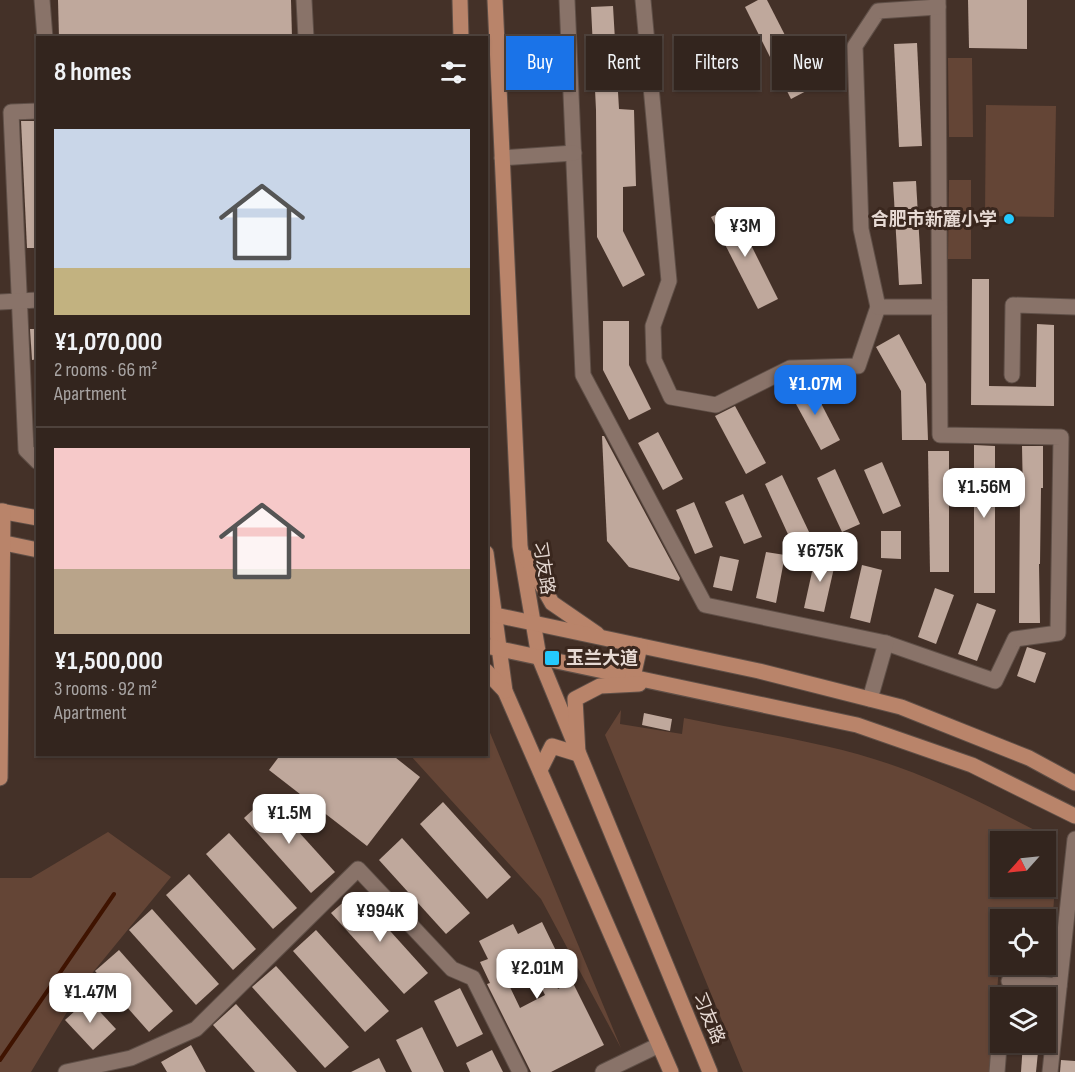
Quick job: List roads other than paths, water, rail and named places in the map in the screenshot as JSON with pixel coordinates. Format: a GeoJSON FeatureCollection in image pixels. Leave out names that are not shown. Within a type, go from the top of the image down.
{"type":"FeatureCollection","features":[{"type":"Feature","properties":{"kind":"main road"},"geometry":{"type":"LineString","coordinates":[[460,0],[461,36]]}},
{"type":"Feature","properties":{"kind":"main road","name":"习友路"},"geometry":{"type":"LineString","coordinates":[[495,0],[520,546],[539,657],[710,1072]]}},
{"type":"Feature","properties":{"kind":"main road"},"geometry":{"type":"LineString","coordinates":[[0,778],[1,509],[36,518]]}},
{"type":"Feature","properties":{"kind":"main road"},"geometry":{"type":"LineString","coordinates":[[1,543],[36,550]]}},
{"type":"Feature","properties":{"kind":"main road"},"geometry":{"type":"LineString","coordinates":[[520,546],[552,603],[602,638]]}},
{"type":"Feature","properties":{"kind":"main road"},"geometry":{"type":"LineString","coordinates":[[488,584],[493,647],[505,691],[671,1072]]}},
{"type":"Feature","properties":{"kind":"main road"},"geometry":{"type":"LineString","coordinates":[[490,614],[759,671],[901,706],[1029,758],[1075,783]]}},
{"type":"Feature","properties":{"kind":"main road"},"geometry":{"type":"LineString","coordinates":[[633,677],[640,646]]}},
{"type":"Feature","properties":{"kind":"main road"},"geometry":{"type":"LineString","coordinates":[[493,647],[857,725],[972,765],[1075,816]]}},
{"type":"Feature","properties":{"kind":"main road"},"geometry":{"type":"LineString","coordinates":[[488,673],[505,691]]}},
{"type":"Feature","properties":{"kind":"main road"},"geometry":{"type":"LineString","coordinates":[[540,770],[552,746],[578,754],[575,699],[600,686],[662,683]]}},
{"type":"Feature","properties":{"kind":"street"},"geometry":{"type":"LineString","coordinates":[[42,0],[45,36]]}},
{"type":"Feature","properties":{"kind":"street"},"geometry":{"type":"LineString","coordinates":[[304,0],[306,36]]}},
{"type":"Feature","properties":{"kind":"street"},"geometry":{"type":"LineString","coordinates":[[567,0],[583,375],[705,605],[886,644],[995,681],[1015,639],[1058,633],[1061,437],[940,435],[938,4],[876,6],[855,46],[861,229],[878,307],[858,366],[789,368],[716,405],[671,398],[654,360],[653,326],[669,281],[643,0]]}},
{"type":"Feature","properties":{"kind":"street"},"geometry":{"type":"LineString","coordinates":[[36,111],[11,112],[26,450],[36,460]]}},
{"type":"Feature","properties":{"kind":"street"},"geometry":{"type":"LineString","coordinates":[[502,158],[574,153]]}},
{"type":"Feature","properties":{"kind":"street"},"geometry":{"type":"LineString","coordinates":[[0,302],[36,300]]}},
{"type":"Feature","properties":{"kind":"street"},"geometry":{"type":"LineString","coordinates":[[1011,375],[1013,305],[1075,307]]}},
{"type":"Feature","properties":{"kind":"street"},"geometry":{"type":"LineString","coordinates":[[878,307],[939,307]]}},
{"type":"Feature","properties":{"kind":"street"},"geometry":{"type":"LineString","coordinates":[[870,699],[886,644]]}},
{"type":"Feature","properties":{"kind":"street"},"geometry":{"type":"LineString","coordinates":[[1056,1000],[1075,839]]}},
{"type":"Feature","properties":{"kind":"street"},"geometry":{"type":"LineString","coordinates":[[66,1072],[131,1058],[196,1029],[358,869],[452,969],[473,978],[520,1072]]}},
{"type":"Feature","properties":{"kind":"street"},"geometry":{"type":"LineString","coordinates":[[1009,981],[1059,986]]}},
{"type":"Feature","properties":{"kind":"street"},"geometry":{"type":"LineString","coordinates":[[603,1072],[659,1045]]}},
{"type":"Feature","properties":{"kind":"street"},"geometry":{"type":"LineString","coordinates":[[997,1072],[998,1053]]}},
{"type":"Feature","properties":{"kind":"street"},"geometry":{"type":"LineString","coordinates":[[1050,1053],[1050,1072]]}},
{"type":"Feature","properties":{"kind":"waterway"},"geometry":{"type":"LineString","coordinates":[[0,1060],[114,894]]}},
{"type":"Feature","properties":{"kind":"place","name":"合肥市新麓小学"},"geometry":{"type":"Point","coordinates":[1009,219]}},
{"type":"Feature","properties":{"kind":"place","name":"玉兰大道"},"geometry":{"type":"Point","coordinates":[552,658]}}]}
